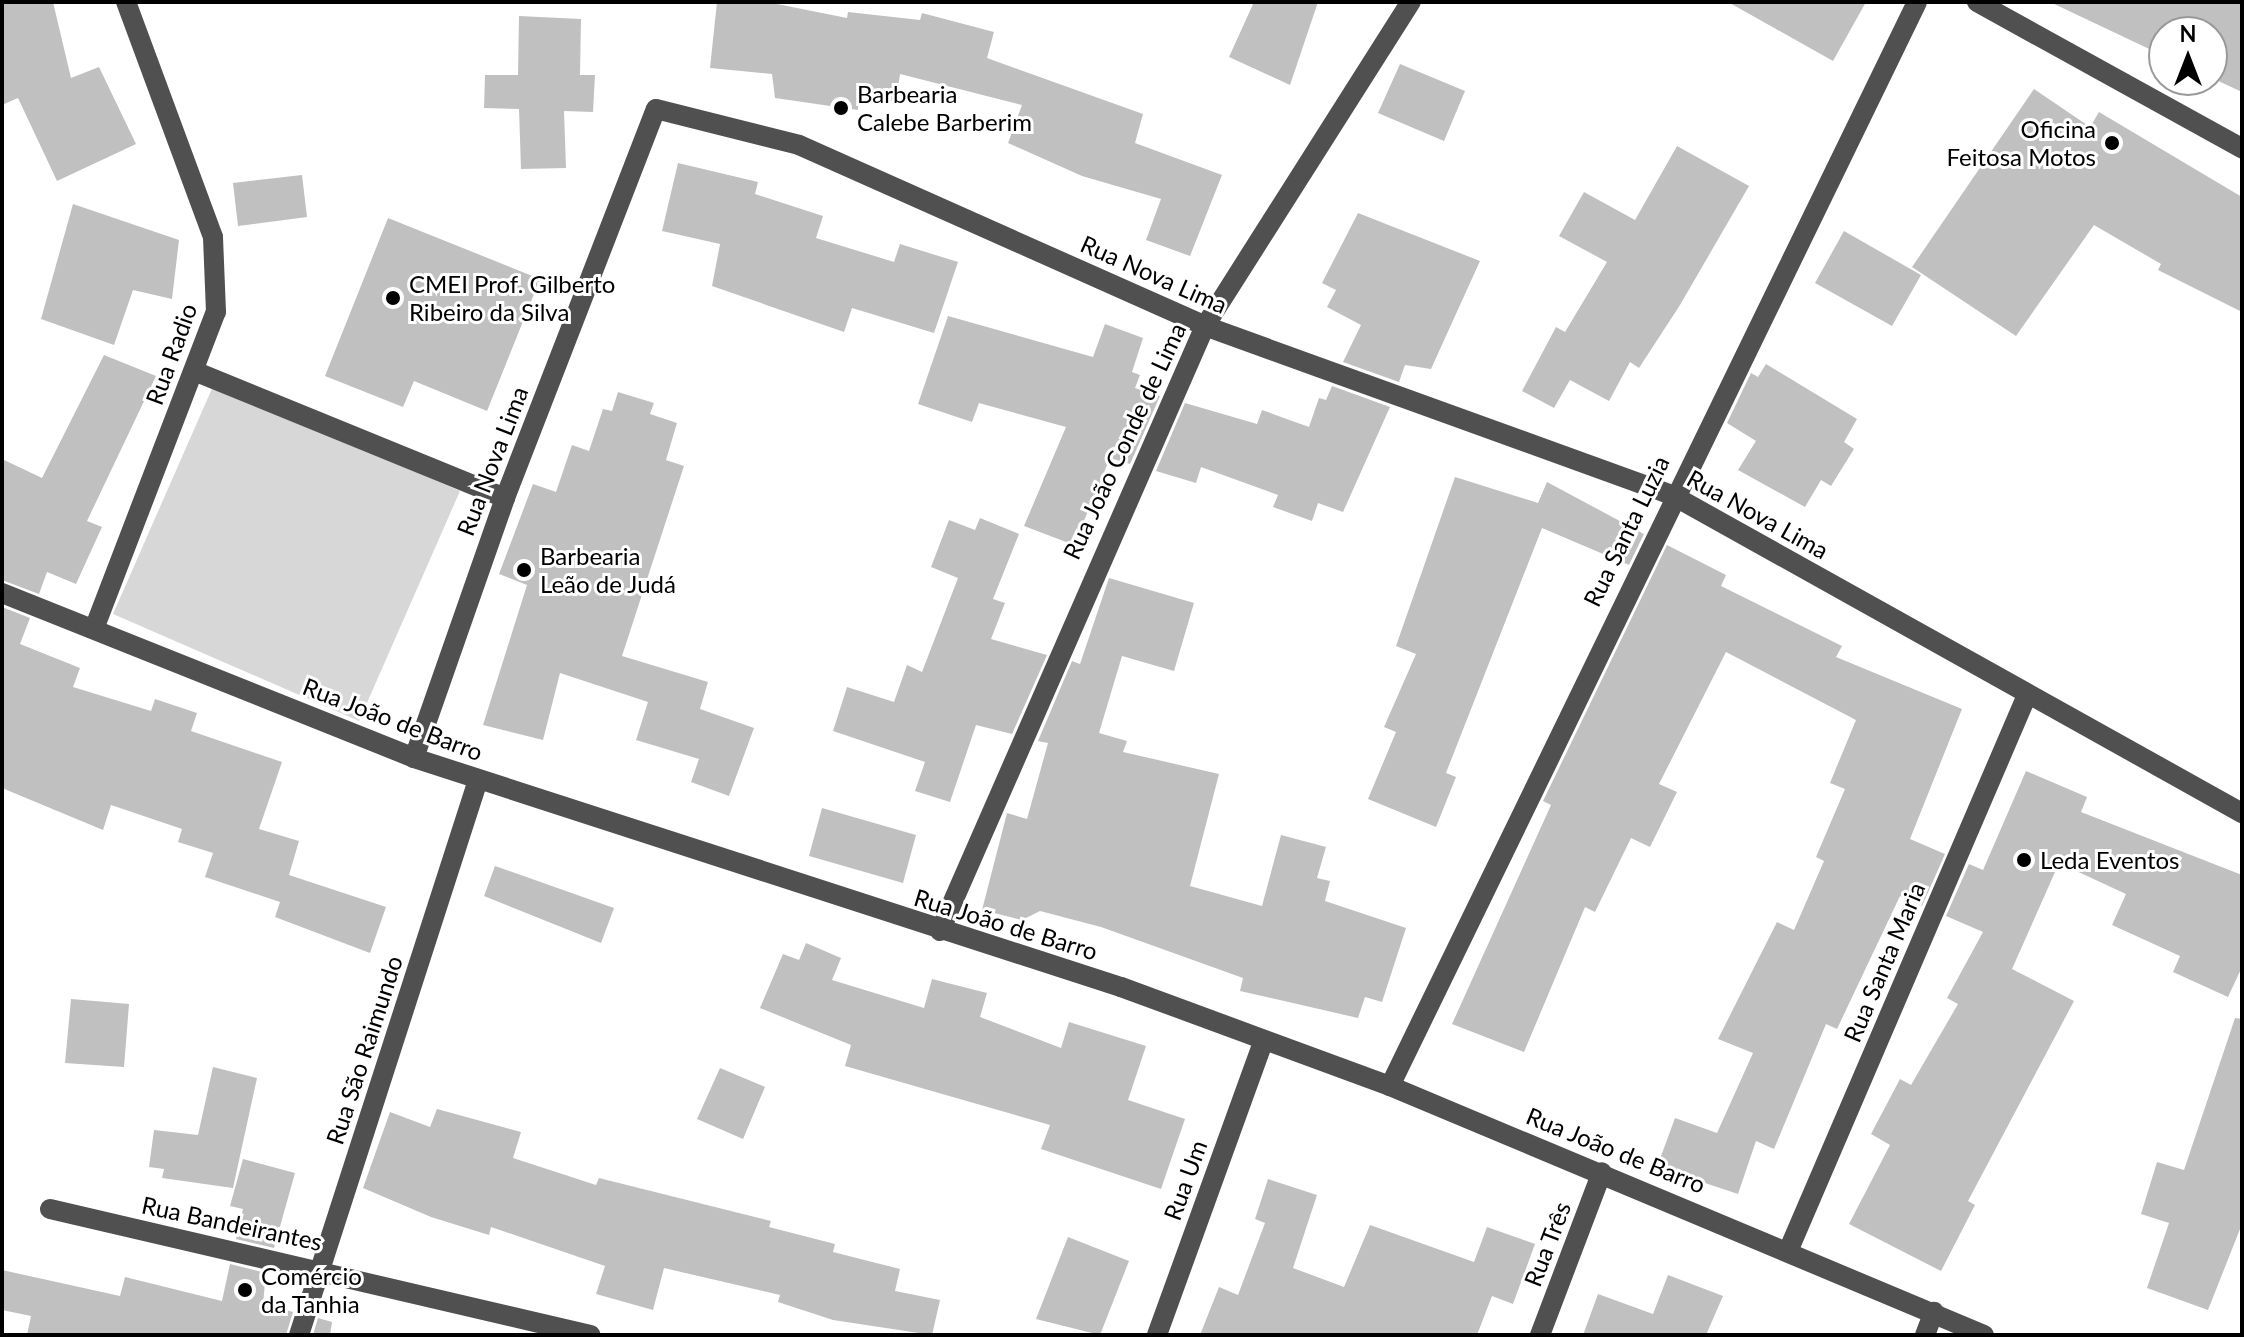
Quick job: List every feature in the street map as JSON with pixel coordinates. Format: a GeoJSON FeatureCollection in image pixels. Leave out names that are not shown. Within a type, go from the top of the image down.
{"type":"FeatureCollection","features":[{"type":"Feature","properties":{"kind":"street","name":"Rua Radio"},"geometry":{"type":"LineString","coordinates":[[94,629],[216,312],[213,237],[126,2]]}},
{"type":"Feature","properties":{"kind":"street","name":"Rua João Conde de Lima"},"geometry":{"type":"LineString","coordinates":[[940,931],[1205,326],[1411,2]]}},
{"type":"Feature","properties":{"kind":"street","name":"Rua Santa Luzia"},"geometry":{"type":"LineString","coordinates":[[1390,1086],[1672,495],[1917,2]]}},
{"type":"Feature","properties":{"kind":"street"},"geometry":{"type":"LineString","coordinates":[[1977,2],[2242,148]]}},
{"type":"Feature","properties":{"kind":"street","name":"Rua Nova Lima"},"geometry":{"type":"LineString","coordinates":[[414,758],[505,498],[656,109],[799,145],[1205,326],[1672,495],[2242,813]]}},
{"type":"Feature","properties":{"kind":"street"},"geometry":{"type":"LineString","coordinates":[[194,371],[505,498]]}},
{"type":"Feature","properties":{"kind":"street","name":"Rua João de Barro"},"geometry":{"type":"LineString","coordinates":[[2,593],[414,758],[940,931],[1121,987],[1263,1042],[1390,1086],[1789,1249],[1984,1335]]}},
{"type":"Feature","properties":{"kind":"street","name":"Rua Santa Maria"},"geometry":{"type":"LineString","coordinates":[[1789,1249],[2027,695]]}},
{"type":"Feature","properties":{"kind":"street","name":"Rua São Raimundo"},"geometry":{"type":"LineString","coordinates":[[299,1335],[478,780]]}},
{"type":"Feature","properties":{"kind":"street","name":"Rua Um"},"geometry":{"type":"LineString","coordinates":[[1157,1335],[1263,1042]]}},
{"type":"Feature","properties":{"kind":"street","name":"Rua Três"},"geometry":{"type":"LineString","coordinates":[[1540,1335],[1602,1172]]}},
{"type":"Feature","properties":{"kind":"street","name":"Rua Bandeirantes"},"geometry":{"type":"LineString","coordinates":[[50,1209],[321,1268],[590,1335]]}},
{"type":"Feature","properties":{"kind":"street"},"geometry":{"type":"LineString","coordinates":[[1925,1335],[1934,1312]]}},
{"type":"Feature","properties":{"kind":"shaded area"},"geometry":{"type":"Polygon","coordinates":[[[214,384],[460,491],[359,721],[113,614],[214,384]]]}},
{"type":"Feature","properties":{"kind":"building"},"geometry":{"type":"Polygon","coordinates":[[[2,2],[53,2],[71,78],[99,67],[136,144],[57,181],[18,98],[2,105],[2,2]]]}},
{"type":"Feature","properties":{"kind":"building"},"geometry":{"type":"Polygon","coordinates":[[[717,2],[767,2],[847,18],[848,12],[920,20],[922,13],[994,32],[987,58],[1143,114],[1135,143],[1222,175],[1190,256],[1146,240],[1161,199],[1082,176],[1008,143],[1022,105],[900,74],[896,102],[859,94],[858,110],[775,98],[772,74],[710,68],[717,2]]]}},
{"type":"Feature","properties":{"kind":"building"},"geometry":{"type":"Polygon","coordinates":[[[1254,2],[1318,2],[1290,85],[1229,57],[1254,2]]]}},
{"type":"Feature","properties":{"kind":"building"},"geometry":{"type":"Polygon","coordinates":[[[1728,2],[1866,2],[1833,61],[1728,2]]]}},
{"type":"Feature","properties":{"kind":"building"},"geometry":{"type":"Polygon","coordinates":[[[2050,2],[2242,2],[2242,92],[2228,85],[2228,16],[2148,16],[2148,48],[2050,2]]]}},
{"type":"Feature","properties":{"kind":"building"},"geometry":{"type":"Polygon","coordinates":[[[519,16],[581,19],[580,75],[595,75],[593,112],[564,111],[566,168],[521,169],[519,109],[484,108],[485,75],[518,75],[519,16]]]}},
{"type":"Feature","properties":{"kind":"building"},"geometry":{"type":"Polygon","coordinates":[[[1400,64],[1465,91],[1444,141],[1378,113],[1400,64]]]}},
{"type":"Feature","properties":{"kind":"building"},"geometry":{"type":"Polygon","coordinates":[[[2034,89],[2090,127],[2099,112],[2242,197],[2242,312],[2158,270],[2161,264],[2094,225],[2016,336],[1912,267],[2034,89]]]}},
{"type":"Feature","properties":{"kind":"building"},"geometry":{"type":"Polygon","coordinates":[[[1677,146],[1749,186],[1680,305],[1639,368],[1630,362],[1609,401],[1570,380],[1554,408],[1522,391],[1556,327],[1565,332],[1607,262],[1559,236],[1584,192],[1635,220],[1677,146]]]}},
{"type":"Feature","properties":{"kind":"building"},"geometry":{"type":"Polygon","coordinates":[[[678,163],[758,182],[755,194],[823,216],[816,238],[894,262],[900,244],[958,262],[934,333],[852,308],[844,332],[712,286],[720,244],[662,231],[678,163]]]}},
{"type":"Feature","properties":{"kind":"building"},"geometry":{"type":"Polygon","coordinates":[[[302,175],[307,217],[238,226],[233,183],[302,175]]]}},
{"type":"Feature","properties":{"kind":"building"},"geometry":{"type":"Polygon","coordinates":[[[73,204],[179,240],[172,299],[133,290],[114,345],[41,319],[73,204]]]}},
{"type":"Feature","properties":{"kind":"building"},"geometry":{"type":"Polygon","coordinates":[[[1358,213],[1480,261],[1431,369],[1405,365],[1399,382],[1343,362],[1361,325],[1327,307],[1336,290],[1322,283],[1358,213]]]}},
{"type":"Feature","properties":{"kind":"building"},"geometry":{"type":"Polygon","coordinates":[[[388,218],[540,279],[487,411],[414,381],[403,407],[325,376],[388,218]]]}},
{"type":"Feature","properties":{"kind":"building"},"geometry":{"type":"Polygon","coordinates":[[[1844,231],[1921,275],[1892,326],[1815,283],[1844,231]]]}},
{"type":"Feature","properties":{"kind":"building"},"geometry":{"type":"Polygon","coordinates":[[[948,316],[1093,357],[1105,324],[1143,338],[1132,372],[1140,375],[1135,388],[1160,396],[1130,464],[1110,458],[1074,545],[1024,526],[1066,427],[979,403],[972,422],[918,404],[948,316]]]}},
{"type":"Feature","properties":{"kind":"building"},"geometry":{"type":"Polygon","coordinates":[[[104,355],[156,376],[87,521],[102,527],[76,584],[47,572],[39,594],[2,580],[2,459],[42,478],[104,355]]]}},
{"type":"Feature","properties":{"kind":"building"},"geometry":{"type":"Polygon","coordinates":[[[1766,364],[1857,419],[1844,442],[1854,449],[1831,486],[1821,480],[1805,507],[1738,470],[1756,441],[1727,423],[1751,373],[1758,377],[1766,364]]]}},
{"type":"Feature","properties":{"kind":"building"},"geometry":{"type":"Polygon","coordinates":[[[1332,386],[1390,407],[1343,512],[1318,503],[1312,521],[1273,507],[1278,495],[1201,467],[1196,483],[1156,471],[1185,403],[1257,424],[1262,410],[1309,427],[1319,398],[1326,400],[1332,386]]]}},
{"type":"Feature","properties":{"kind":"building"},"geometry":{"type":"Polygon","coordinates":[[[618,392],[654,403],[650,414],[677,423],[666,460],[684,466],[622,656],[708,682],[700,709],[754,728],[729,796],[691,782],[699,759],[636,740],[648,702],[560,673],[543,740],[483,725],[527,585],[499,574],[533,484],[556,492],[572,445],[589,451],[603,409],[612,411],[618,392]]]}},
{"type":"Feature","properties":{"kind":"building"},"geometry":{"type":"Polygon","coordinates":[[[1455,477],[1538,503],[1547,482],[1644,534],[1629,565],[1542,528],[1446,773],[1456,777],[1436,827],[1368,799],[1396,732],[1384,727],[1416,654],[1396,646],[1455,477]]]}},
{"type":"Feature","properties":{"kind":"building"},"geometry":{"type":"Polygon","coordinates":[[[980,518],[1019,534],[993,599],[1005,603],[991,639],[1047,655],[1012,734],[976,725],[950,802],[915,791],[925,762],[833,731],[847,687],[894,702],[907,665],[922,672],[958,578],[931,567],[949,520],[975,530],[980,518]]]}},
{"type":"Feature","properties":{"kind":"building"},"geometry":{"type":"Polygon","coordinates":[[[1667,545],[1726,575],[1721,586],[1842,646],[1836,657],[1962,709],[1910,839],[1945,854],[1922,906],[1900,896],[1837,1029],[1826,1024],[1774,1149],[1756,1141],[1738,1194],[1657,1167],[1675,1118],[1717,1133],[1753,1053],[1718,1039],[1777,922],[1794,930],[1824,861],[1816,857],[1845,789],[1830,783],[1856,720],[1726,652],[1659,784],[1677,792],[1650,847],[1631,838],[1595,912],[1585,907],[1524,1052],[1452,1024],[1551,805],[1543,801],[1667,545]]]}},
{"type":"Feature","properties":{"kind":"building"},"geometry":{"type":"Polygon","coordinates":[[[1109,578],[1194,603],[1174,671],[1122,656],[1099,733],[1127,741],[1123,752],[1219,774],[1190,886],[1262,906],[1281,835],[1326,847],[1317,878],[1330,881],[1325,901],[1406,928],[1382,1002],[1365,997],[1358,1018],[1240,991],[1243,978],[1101,927],[1040,911],[1022,920],[982,910],[1007,813],[1027,819],[1048,743],[1038,741],[1072,661],[1080,664],[1109,578]]]}},
{"type":"Feature","properties":{"kind":"building"},"geometry":{"type":"Polygon","coordinates":[[[2,607],[30,618],[20,644],[80,668],[73,687],[151,711],[155,699],[197,713],[191,731],[282,762],[259,829],[299,841],[289,875],[386,907],[370,953],[275,917],[280,902],[205,877],[213,853],[178,842],[182,829],[111,805],[103,830],[2,788],[2,607]]]}},
{"type":"Feature","properties":{"kind":"building"},"geometry":{"type":"Polygon","coordinates":[[[2026,771],[2087,797],[2081,812],[2242,875],[2242,967],[2228,997],[2173,972],[2180,956],[2112,925],[2126,894],[2059,863],[2012,969],[2074,1001],[1968,1201],[1975,1205],[1941,1271],[1849,1224],[1890,1145],[1871,1134],[1900,1079],[1911,1085],[1958,1004],[1947,998],[1983,932],[1946,916],[1969,864],[1983,870],[2026,771]]]}},
{"type":"Feature","properties":{"kind":"building"},"geometry":{"type":"Polygon","coordinates":[[[822,808],[916,835],[903,883],[809,856],[822,808]]]}},
{"type":"Feature","properties":{"kind":"building"},"geometry":{"type":"Polygon","coordinates":[[[495,866],[614,908],[601,943],[484,896],[495,866]]]}},
{"type":"Feature","properties":{"kind":"building"},"geometry":{"type":"Polygon","coordinates":[[[806,943],[841,958],[832,980],[924,1008],[932,979],[987,993],[980,1017],[1061,1048],[1069,1022],[1146,1046],[1128,1100],[1185,1119],[1161,1189],[1041,1149],[1050,1125],[845,1066],[851,1045],[760,1008],[783,954],[799,960],[806,943]]]}},
{"type":"Feature","properties":{"kind":"building"},"geometry":{"type":"Polygon","coordinates":[[[71,999],[129,1004],[124,1067],[65,1063],[71,999]]]}},
{"type":"Feature","properties":{"kind":"building"},"geometry":{"type":"Polygon","coordinates":[[[2235,1018],[2242,1019],[2242,1224],[2208,1310],[2147,1288],[2169,1223],[2141,1214],[2157,1162],[2184,1170],[2235,1018]]]}},
{"type":"Feature","properties":{"kind":"building"},"geometry":{"type":"Polygon","coordinates":[[[213,1067],[257,1078],[233,1188],[162,1178],[164,1169],[149,1167],[154,1130],[198,1135],[213,1067]]]}},
{"type":"Feature","properties":{"kind":"building"},"geometry":{"type":"Polygon","coordinates":[[[720,1068],[765,1087],[743,1139],[697,1119],[720,1068]]]}},
{"type":"Feature","properties":{"kind":"building"},"geometry":{"type":"Polygon","coordinates":[[[437,1109],[521,1132],[513,1158],[596,1185],[599,1178],[771,1221],[769,1227],[835,1244],[833,1252],[900,1269],[895,1291],[940,1300],[932,1335],[833,1320],[778,1302],[780,1295],[664,1268],[653,1310],[596,1294],[605,1266],[491,1227],[489,1235],[431,1217],[363,1188],[390,1112],[430,1127],[437,1109]]]}},
{"type":"Feature","properties":{"kind":"building"},"geometry":{"type":"Polygon","coordinates":[[[243,1159],[295,1173],[274,1248],[236,1239],[243,1209],[230,1206],[243,1159]]]}},
{"type":"Feature","properties":{"kind":"building"},"geometry":{"type":"Polygon","coordinates":[[[1268,1179],[1317,1195],[1293,1268],[1344,1287],[1370,1225],[1474,1262],[1487,1227],[1535,1244],[1513,1304],[1492,1296],[1477,1335],[1200,1335],[1219,1287],[1238,1295],[1265,1223],[1255,1219],[1268,1179]]]}},
{"type":"Feature","properties":{"kind":"building"},"geometry":{"type":"Polygon","coordinates":[[[1068,1237],[1129,1261],[1100,1335],[1036,1319],[1068,1237]]]}},
{"type":"Feature","properties":{"kind":"building"},"geometry":{"type":"Polygon","coordinates":[[[230,1264],[266,1273],[263,1304],[293,1312],[286,1335],[27,1335],[31,1316],[2,1310],[2,1270],[120,1296],[125,1277],[222,1301],[230,1264]]]}},
{"type":"Feature","properties":{"kind":"building"},"geometry":{"type":"Polygon","coordinates":[[[1668,1275],[1723,1296],[1706,1335],[1583,1335],[1598,1294],[1653,1314],[1668,1275]]]}},
{"type":"Feature","properties":{"kind":"building"},"geometry":{"type":"Polygon","coordinates":[[[318,1318],[332,1322],[330,1335],[313,1335],[318,1318]]]}},
{"type":"Feature","properties":{"kind":"place","name":"Barbearia Calebe Barberim"},"geometry":{"type":"Point","coordinates":[841,108]}},
{"type":"Feature","properties":{"kind":"place","name":"Oficina Feitosa Motos"},"geometry":{"type":"Point","coordinates":[2112,143]}},
{"type":"Feature","properties":{"kind":"place","name":"CMEI Prof. Gilberto Ribeiro da Silva"},"geometry":{"type":"Point","coordinates":[393,298]}},
{"type":"Feature","properties":{"kind":"place","name":"Barbearia Leão de Judá"},"geometry":{"type":"Point","coordinates":[524,570]}},
{"type":"Feature","properties":{"kind":"place","name":"Leda Eventos"},"geometry":{"type":"Point","coordinates":[2024,860]}},
{"type":"Feature","properties":{"kind":"place","name":"Comércio da Tanhia"},"geometry":{"type":"Point","coordinates":[245,1290]}}]}
